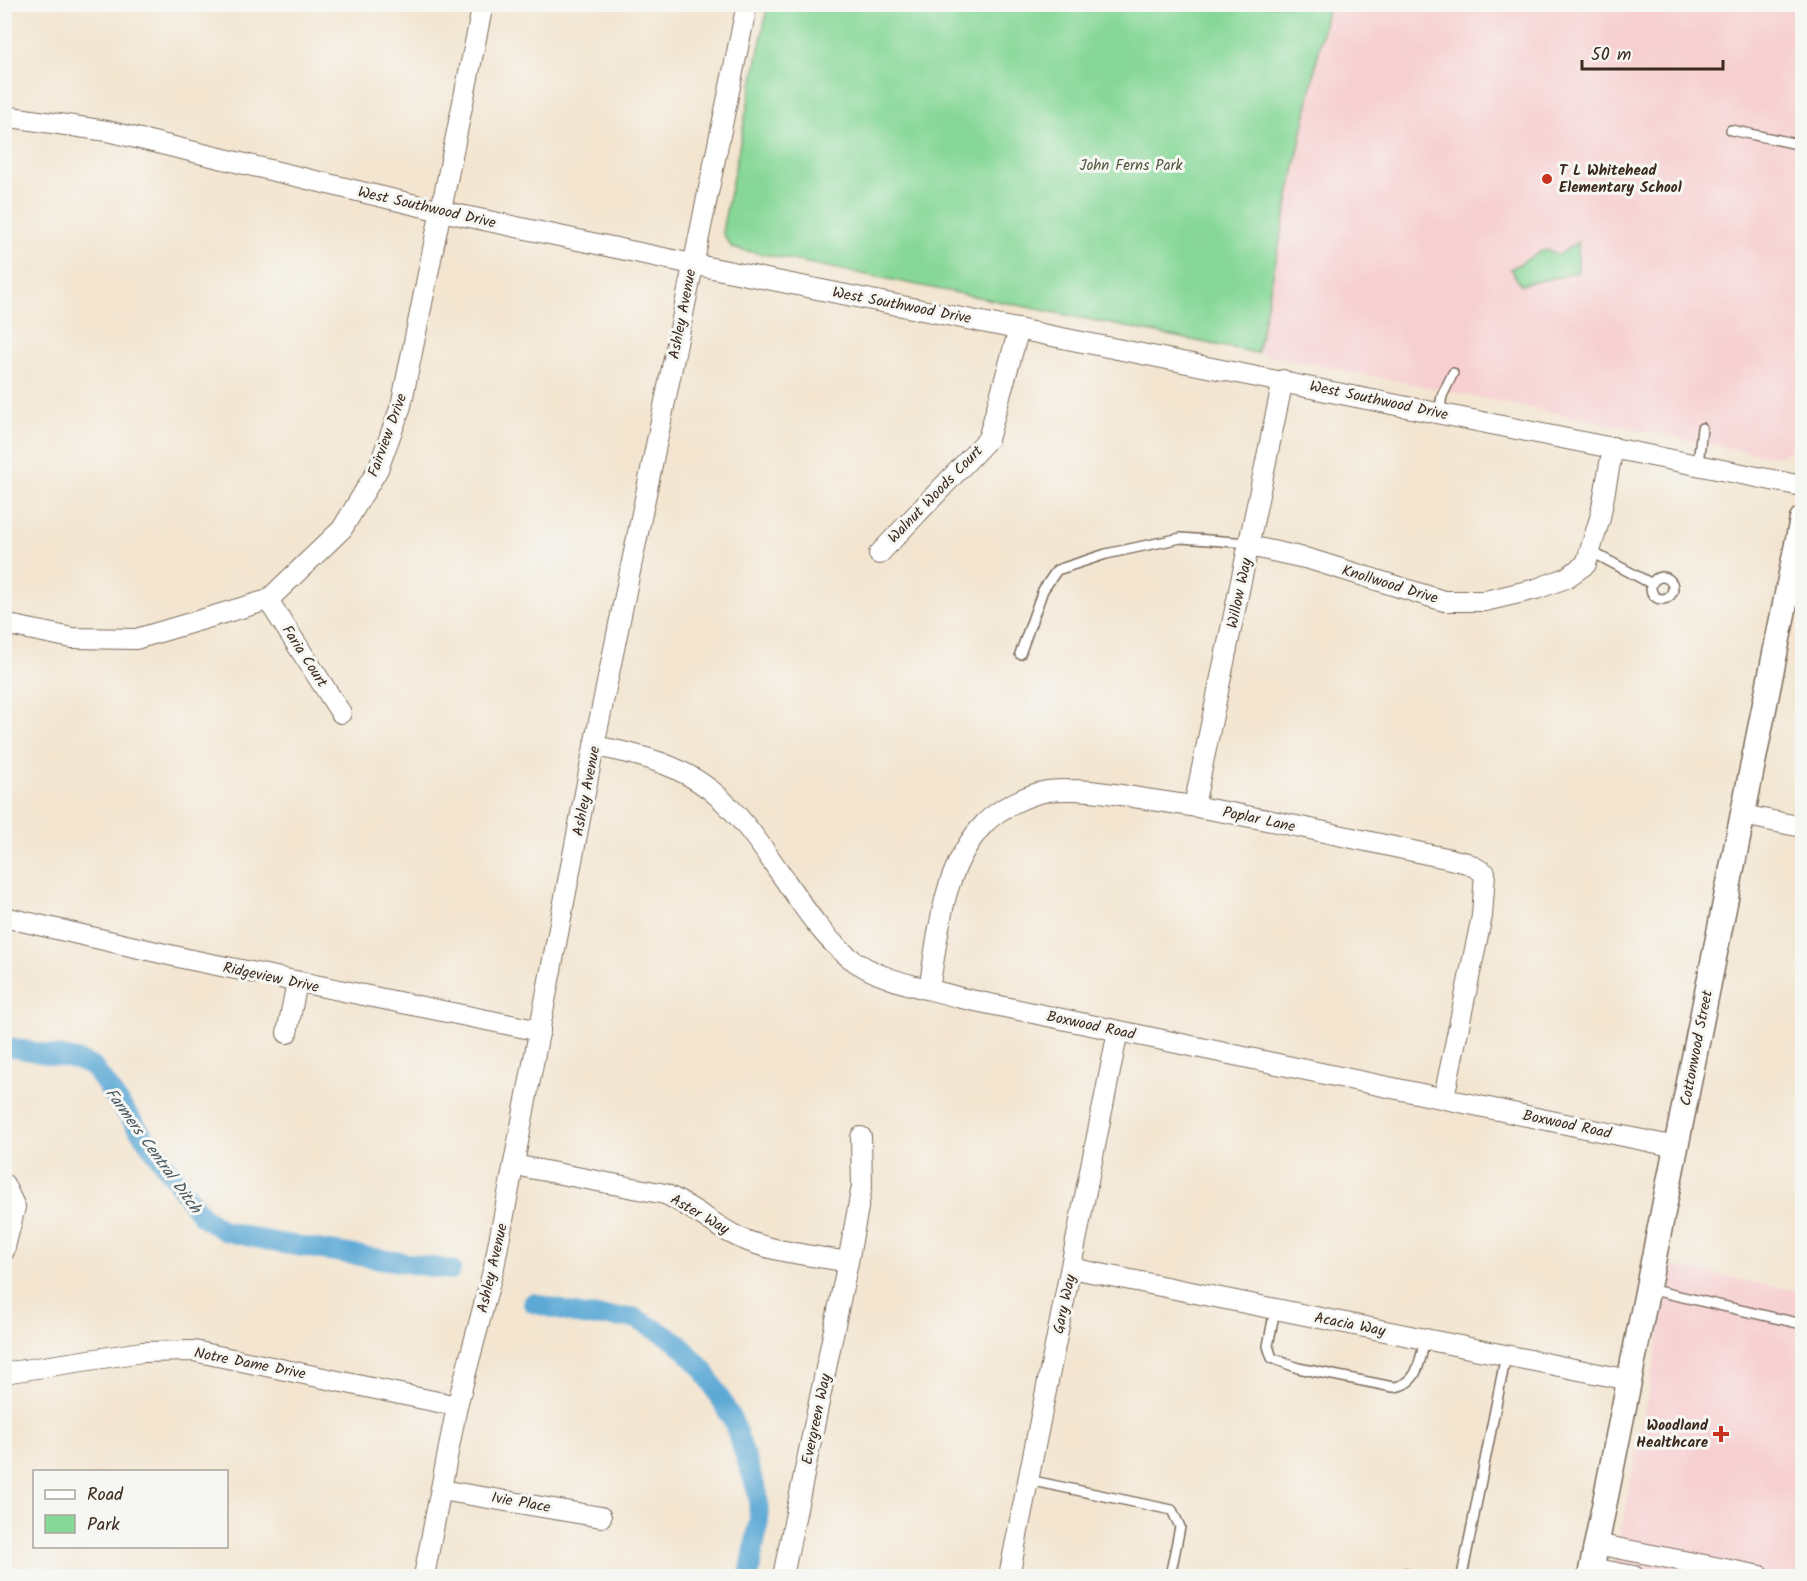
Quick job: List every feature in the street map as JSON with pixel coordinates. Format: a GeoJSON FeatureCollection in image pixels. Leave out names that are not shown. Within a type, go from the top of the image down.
{"type":"FeatureCollection","features":[{"type":"Feature","properties":{"kind":"street","name":"Fairview Drive"},"geometry":{"type":"LineString","coordinates":[[4,624],[72,638],[136,639],[268,600],[342,529],[378,469],[401,406],[483,4]]}},
{"type":"Feature","properties":{"kind":"street","name":"Ashley Avenue"},"geometry":{"type":"LineString","coordinates":[[424,1576],[457,1406],[494,1267],[594,746],[747,4]]}},
{"type":"Feature","properties":{"kind":"street","name":"West Southwood Drive"},"geometry":{"type":"LineString","coordinates":[[4,116],[107,131],[441,211],[692,264],[1283,380],[1803,486]]}},
{"type":"Feature","properties":{"kind":"street","name":"Walnut Woods Court"},"geometry":{"type":"LineString","coordinates":[[879,554],[988,439],[1019,329]]}},
{"type":"Feature","properties":{"kind":"street","name":"Willow Way"},"geometry":{"type":"LineString","coordinates":[[1194,806],[1283,380]]}},
{"type":"Feature","properties":{"kind":"street","name":"Knollwood Drive"},"geometry":{"type":"LineString","coordinates":[[1249,544],[1309,559],[1444,601],[1485,601],[1566,578],[1586,564],[1600,518],[1613,447]]}},
{"type":"Feature","properties":{"kind":"street","name":"Cottonwood Street"},"geometry":{"type":"LineString","coordinates":[[1591,1572],[1803,519]]}},
{"type":"Feature","properties":{"kind":"street","name":"Faria Court"},"geometry":{"type":"LineString","coordinates":[[268,600],[341,713]]}},
{"type":"Feature","properties":{"kind":"street","name":"Boxwood Road"},"geometry":{"type":"LineString","coordinates":[[594,746],[659,762],[686,772],[712,789],[749,827],[805,910],[832,943],[874,974],[961,998],[1676,1147]]}},
{"type":"Feature","properties":{"kind":"street","name":"Poplar Lane"},"geometry":{"type":"LineString","coordinates":[[929,989],[951,876],[967,846],[985,822],[1017,802],[1046,791],[1080,790],[1194,806],[1446,858],[1467,863],[1485,873],[1482,916],[1444,1097]]}},
{"type":"Feature","properties":{"kind":"street"},"geometry":{"type":"LineString","coordinates":[[1743,815],[1803,827]]}},
{"type":"Feature","properties":{"kind":"street","name":"Ridgeview Drive"},"geometry":{"type":"LineString","coordinates":[[4,917],[297,982],[540,1031]]}},
{"type":"Feature","properties":{"kind":"street"},"geometry":{"type":"LineString","coordinates":[[287,1033],[297,982]]}},
{"type":"Feature","properties":{"kind":"street","name":"Gary Way"},"geometry":{"type":"LineString","coordinates":[[1009,1576],[1118,1031]]}},
{"type":"Feature","properties":{"kind":"street","name":"Evergreen Way"},"geometry":{"type":"LineString","coordinates":[[783,1576],[862,1186],[861,1137]]}},
{"type":"Feature","properties":{"kind":"street","name":"Aster Way"},"geometry":{"type":"LineString","coordinates":[[514,1165],[665,1194],[688,1204],[733,1234],[761,1245],[848,1262]]}},
{"type":"Feature","properties":{"kind":"street"},"geometry":{"type":"LineString","coordinates":[[4,1184],[15,1207],[4,1251]]}},
{"type":"Feature","properties":{"kind":"street","name":"Acacia Way"},"geometry":{"type":"LineString","coordinates":[[1071,1268],[1629,1380]]}},
{"type":"Feature","properties":{"kind":"street","name":"Notre Dame Drive"},"geometry":{"type":"LineString","coordinates":[[4,1372],[142,1352],[194,1351],[457,1406]]}},
{"type":"Feature","properties":{"kind":"street","name":"Ivie Place"},"geometry":{"type":"LineString","coordinates":[[441,1490],[601,1517]]}},
{"type":"Feature","properties":{"kind":"street"},"geometry":{"type":"LineString","coordinates":[[1596,1544],[1761,1576]]}},
{"type":"Feature","properties":{"kind":"street"},"geometry":{"type":"LineString","coordinates":[[1591,1572],[1634,1576]]}},
{"type":"Feature","properties":{"kind":"lane"},"geometry":{"type":"LineString","coordinates":[[1731,130],[1803,145]]}},
{"type":"Feature","properties":{"kind":"lane"},"geometry":{"type":"LineString","coordinates":[[1439,412],[1442,396],[1453,373]]}},
{"type":"Feature","properties":{"kind":"lane"},"geometry":{"type":"LineString","coordinates":[[1698,464],[1702,428]]}},
{"type":"Feature","properties":{"kind":"lane"},"geometry":{"type":"LineString","coordinates":[[1020,654],[1043,590],[1057,570],[1106,554],[1181,538],[1249,544]]}},
{"type":"Feature","properties":{"kind":"lane"},"geometry":{"type":"LineString","coordinates":[[1590,551],[1652,584]]}},
{"type":"Feature","properties":{"kind":"lane"},"geometry":{"type":"LineString","coordinates":[[1648,1290],[1803,1323]]}},
{"type":"Feature","properties":{"kind":"lane"},"geometry":{"type":"LineString","coordinates":[[1275,1309],[1268,1346],[1272,1358],[1298,1368],[1393,1387],[1406,1385],[1412,1380],[1425,1339]]}},
{"type":"Feature","properties":{"kind":"lane"},"geometry":{"type":"LineString","coordinates":[[1462,1576],[1506,1354]]}},
{"type":"Feature","properties":{"kind":"lane"},"geometry":{"type":"LineString","coordinates":[[1028,1480],[1172,1510],[1179,1527],[1170,1576]]}},
{"type":"Feature","properties":{"kind":"shaded area","name":"T L Whitehead Elementary School"},"geometry":{"type":"Polygon","coordinates":[[[1328,5],[1802,5],[1802,406],[1792,448],[1783,455],[1769,456],[1257,353],[1328,5]]]}},
{"type":"Feature","properties":{"kind":"shaded area","name":"Woodland Healthcare"},"geometry":{"type":"Polygon","coordinates":[[[1673,1266],[1802,1292],[1802,1576],[1612,1576],[1673,1266]]]}},
{"type":"Feature","properties":{"kind":"green space","name":"John Ferns Park"},"geometry":{"type":"Polygon","coordinates":[[[768,5],[1328,5],[1257,353],[732,248],[723,234],[723,226],[768,5]]]}},
{"type":"Feature","properties":{"kind":"green space"},"geometry":{"type":"Polygon","coordinates":[[[1578,242],[1578,271],[1571,274],[1521,285],[1510,269],[1542,251],[1548,250],[1559,255],[1578,242]]]}},
{"type":"Feature","properties":{"kind":"waterway","name":"Farmers Central Ditch"},"geometry":{"type":"LineString","coordinates":[[4,1046],[77,1060],[93,1067],[202,1216],[224,1231],[278,1243],[451,1270]]}},
{"type":"Feature","properties":{"kind":"waterway","name":"Farmers Central Ditch"},"geometry":{"type":"LineString","coordinates":[[533,1303],[583,1316],[635,1318],[676,1341],[704,1370],[733,1421],[758,1494],[759,1520],[749,1576]]}},
{"type":"Feature","properties":{"kind":"place","name":"T L Whitehead Elementary School"},"geometry":{"type":"Point","coordinates":[1547,179]}},
{"type":"Feature","properties":{"kind":"place","name":"Woodland Healthcare"},"geometry":{"type":"Point","coordinates":[1721,1434]}}]}
